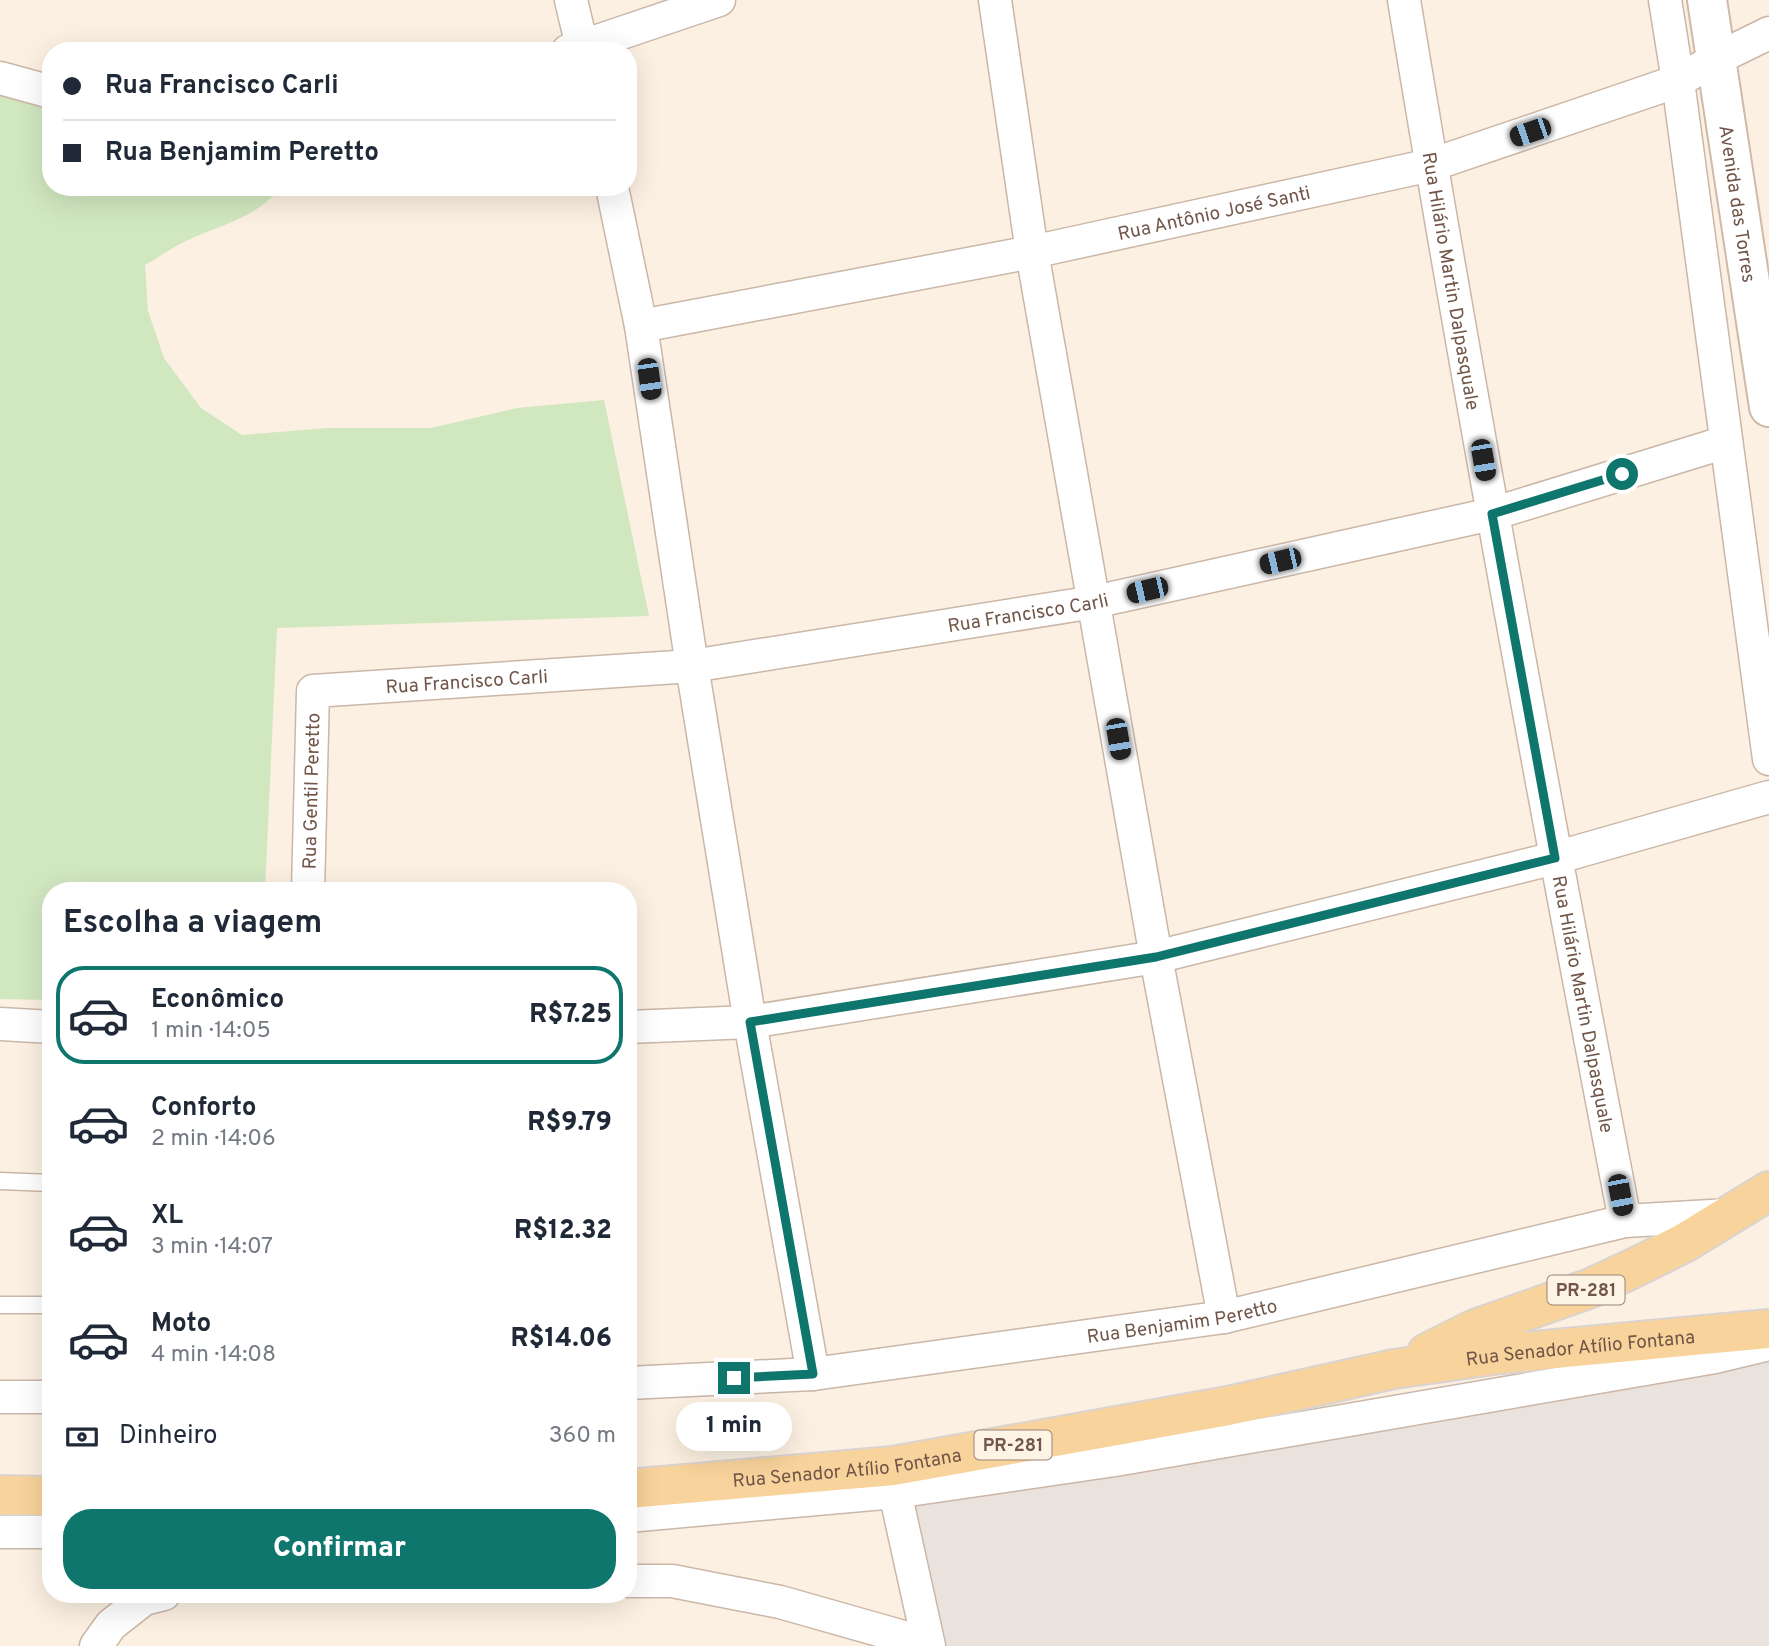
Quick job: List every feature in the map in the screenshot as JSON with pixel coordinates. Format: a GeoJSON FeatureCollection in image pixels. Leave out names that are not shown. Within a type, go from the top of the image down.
{"type":"FeatureCollection","features":[{"type":"Feature","properties":{"kind":"main road","name":"Rua Senador Atílio Fontana"},"geometry":{"type":"LineString","coordinates":[[1394,1369],[1475,1329],[1591,1288],[1684,1243],[1769,1191]]}},
{"type":"Feature","properties":{"kind":"main road","name":"Rua Senador Atílio Fontana"},"geometry":{"type":"LineString","coordinates":[[637,1488],[893,1466],[1228,1406],[1394,1369],[1501,1353],[1769,1329]]}},
{"type":"Feature","properties":{"kind":"main road"},"geometry":{"type":"LineString","coordinates":[[0,1495],[42,1496]]}},
{"type":"Feature","properties":{"kind":"street"},"geometry":{"type":"LineString","coordinates":[[571,0],[577,42]]}},
{"type":"Feature","properties":{"kind":"street"},"geometry":{"type":"LineString","coordinates":[[598,42],[719,0]]}},
{"type":"Feature","properties":{"kind":"street"},"geometry":{"type":"LineString","coordinates":[[995,0],[1032,252],[1156,957],[1224,1317]]}},
{"type":"Feature","properties":{"kind":"street","name":"Rua Hilário Martin Dalpasquale"},"geometry":{"type":"LineString","coordinates":[[1404,0],[1492,514],[1625,1222]]}},
{"type":"Feature","properties":{"kind":"street"},"geometry":{"type":"LineString","coordinates":[[1665,0],[1727,442],[1760,627],[1769,759]]}},
{"type":"Feature","properties":{"kind":"street","name":"Avenida das Torres"},"geometry":{"type":"LineString","coordinates":[[1707,0],[1769,407]]}},
{"type":"Feature","properties":{"kind":"street","name":"Rua Antônio José Santi"},"geometry":{"type":"LineString","coordinates":[[641,326],[1032,252],[1431,165],[1678,81],[1769,33]]}},
{"type":"Feature","properties":{"kind":"street"},"geometry":{"type":"LineString","coordinates":[[0,78],[42,90]]}},
{"type":"Feature","properties":{"kind":"street"},"geometry":{"type":"LineString","coordinates":[[614,196],[641,326],[692,666],[750,1022],[813,1374]]}},
{"type":"Feature","properties":{"kind":"street","name":"Rua Francisco Carli"},"geometry":{"type":"LineString","coordinates":[[313,691],[692,666],[1094,602],[1492,514],[1727,442]]}},
{"type":"Feature","properties":{"kind":"street","name":"Rua Gentil Peretto"},"geometry":{"type":"LineString","coordinates":[[308,882],[313,691]]}},
{"type":"Feature","properties":{"kind":"street"},"geometry":{"type":"LineString","coordinates":[[637,1027],[750,1022],[1156,957],[1555,858],[1769,797]]}},
{"type":"Feature","properties":{"kind":"street"},"geometry":{"type":"LineString","coordinates":[[0,1024],[42,1026]]}},
{"type":"Feature","properties":{"kind":"street","name":"Rua Benjamim Peretto"},"geometry":{"type":"LineString","coordinates":[[637,1383],[813,1374],[1224,1317],[1625,1222],[1728,1215]]}},
{"type":"Feature","properties":{"kind":"street"},"geometry":{"type":"LineString","coordinates":[[637,1515],[895,1492],[1115,1460],[1715,1357],[1769,1344]]}},
{"type":"Feature","properties":{"kind":"street"},"geometry":{"type":"LineString","coordinates":[[0,1396],[42,1397]]}},
{"type":"Feature","properties":{"kind":"street"},"geometry":{"type":"LineString","coordinates":[[637,1581],[672,1581],[780,1602],[928,1645],[895,1492]]}},
{"type":"Feature","properties":{"kind":"street"},"geometry":{"type":"LineString","coordinates":[[0,1532],[42,1532]]}},
{"type":"Feature","properties":{"kind":"street"},"geometry":{"type":"LineString","coordinates":[[96,1646],[111,1625],[140,1603]]}},
{"type":"Feature","properties":{"kind":"lane"},"geometry":{"type":"LineString","coordinates":[[0,1181],[42,1183]]}},
{"type":"Feature","properties":{"kind":"lane"},"geometry":{"type":"LineString","coordinates":[[0,1305],[42,1305]]}},
{"type":"Feature","properties":{"kind":"shaded area"},"geometry":{"type":"Polygon","coordinates":[[[1769,1360],[1769,1646],[911,1646],[909,1489],[1504,1376],[1692,1375],[1769,1360]]]}},
{"type":"Feature","properties":{"kind":"green space"},"geometry":{"type":"Polygon","coordinates":[[[0,95],[42,105],[42,196],[273,196],[249,214],[188,240],[145,265],[148,311],[164,358],[201,408],[242,435],[327,428],[431,428],[517,408],[604,400],[649,616],[277,628],[265,882],[42,882],[42,1000],[0,999],[0,95]]]}},
{"type":"Feature","properties":{"kind":"route"},"geometry":{"type":"LineString","coordinates":[[734,1378],[813,1374],[750,1022],[1156,957],[1555,858],[1492,514],[1622,474]]}}]}
